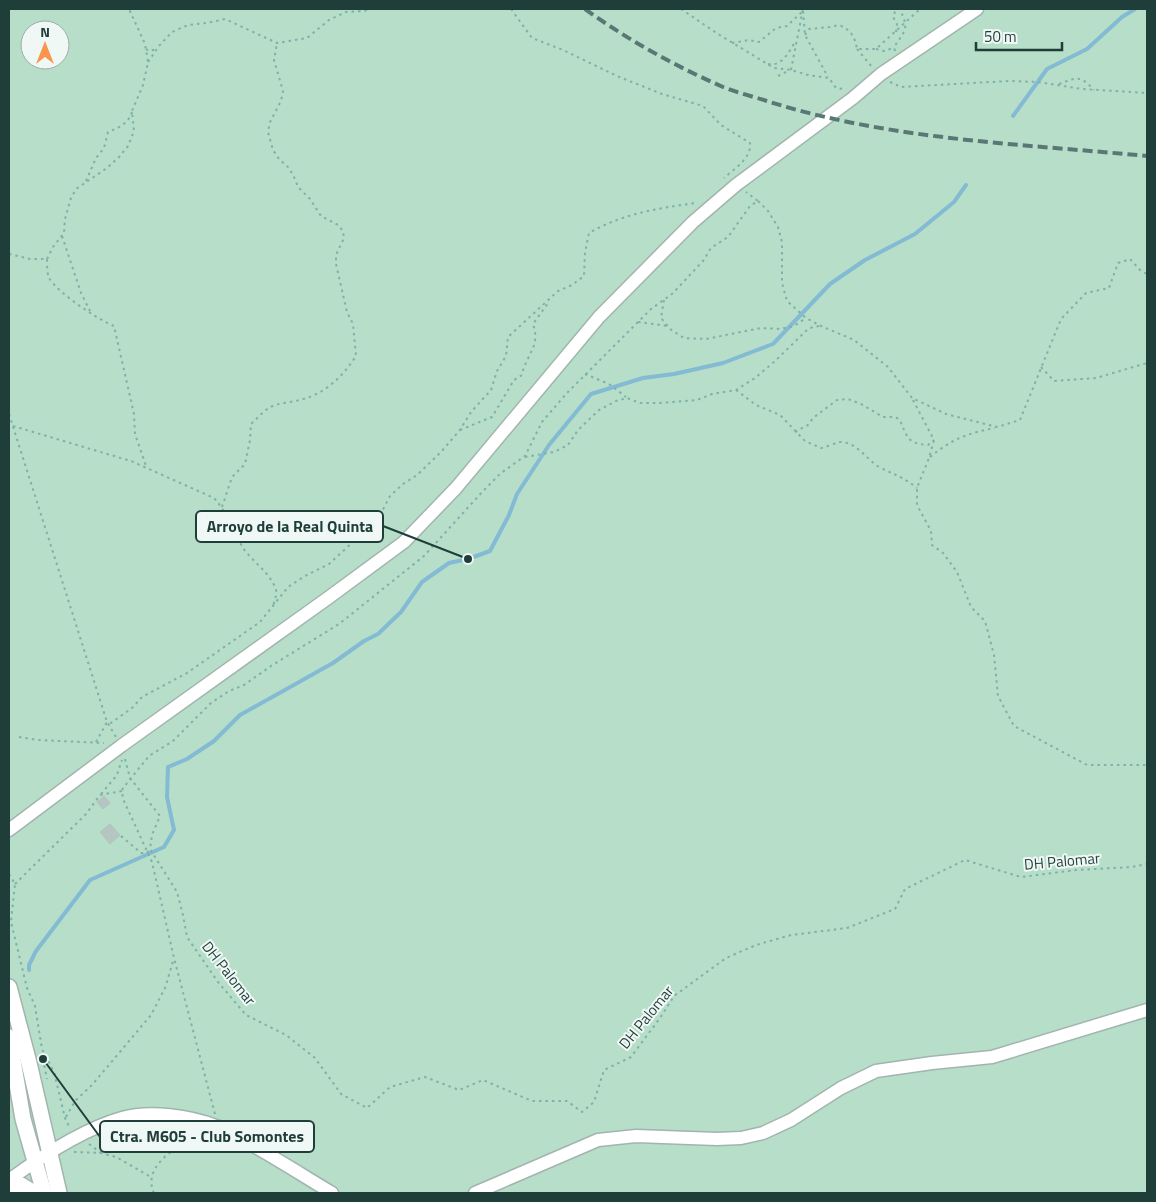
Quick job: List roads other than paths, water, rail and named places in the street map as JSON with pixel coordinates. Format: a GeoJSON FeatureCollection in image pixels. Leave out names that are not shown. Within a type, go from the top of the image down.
{"type":"FeatureCollection","features":[{"type":"Feature","properties":{"kind":"street"},"geometry":{"type":"LineString","coordinates":[[9,830],[121,746],[404,542],[456,488],[599,317],[693,222],[736,185],[883,76],[900,61],[977,9]]}},
{"type":"Feature","properties":{"kind":"street"},"geometry":{"type":"LineString","coordinates":[[9,987],[30,1063],[59,1193]]}},
{"type":"Feature","properties":{"kind":"street"},"geometry":{"type":"LineString","coordinates":[[475,1193],[598,1140],[636,1136],[741,1138],[763,1133],[791,1120],[841,1088],[876,1071],[932,1062],[992,1057],[1147,1010]]}},
{"type":"Feature","properties":{"kind":"street"},"geometry":{"type":"LineString","coordinates":[[9,1037],[20,1104],[44,1193]]}},
{"type":"Feature","properties":{"kind":"street"},"geometry":{"type":"LineString","coordinates":[[9,1180],[36,1160],[78,1136],[123,1118],[155,1115],[185,1117],[218,1126],[332,1193]]}},
{"type":"Feature","properties":{"kind":"street"},"geometry":{"type":"LineString","coordinates":[[36,1160],[47,1170],[54,1193]]}},
{"type":"Feature","properties":{"kind":"street"},"geometry":{"type":"LineString","coordinates":[[9,1185],[21,1185],[34,1193]]}},
{"type":"Feature","properties":{"kind":"waterway"},"geometry":{"type":"LineString","coordinates":[[1013,116],[1047,69],[1087,49],[1122,17],[1135,9]]}},
{"type":"Feature","properties":{"kind":"waterway"},"geometry":{"type":"LineString","coordinates":[[29,970],[29,965],[36,951],[90,880],[164,847],[174,830],[167,797],[168,767],[187,759],[214,741],[240,715],[333,663],[364,641],[378,634],[401,612],[422,582],[449,563],[490,551],[509,515],[517,494],[549,445],[591,394],[643,378],[674,374],[723,363],[773,344],[830,284],[865,260],[915,234],[954,202],[966,185]]}},
{"type":"Feature","properties":{"kind":"railway"},"geometry":{"type":"LineString","coordinates":[[585,9],[635,42],[705,79],[735,91],[816,115],[862,125],[957,139],[1147,156]]}},
{"type":"Feature","properties":{"kind":"place","name":"Arroyo de la Real Quinta"},"geometry":{"type":"Point","coordinates":[468,559]}},
{"type":"Feature","properties":{"kind":"place","name":"Ctra. M605 - Club Somontes"},"geometry":{"type":"Point","coordinates":[43,1059]}}]}
